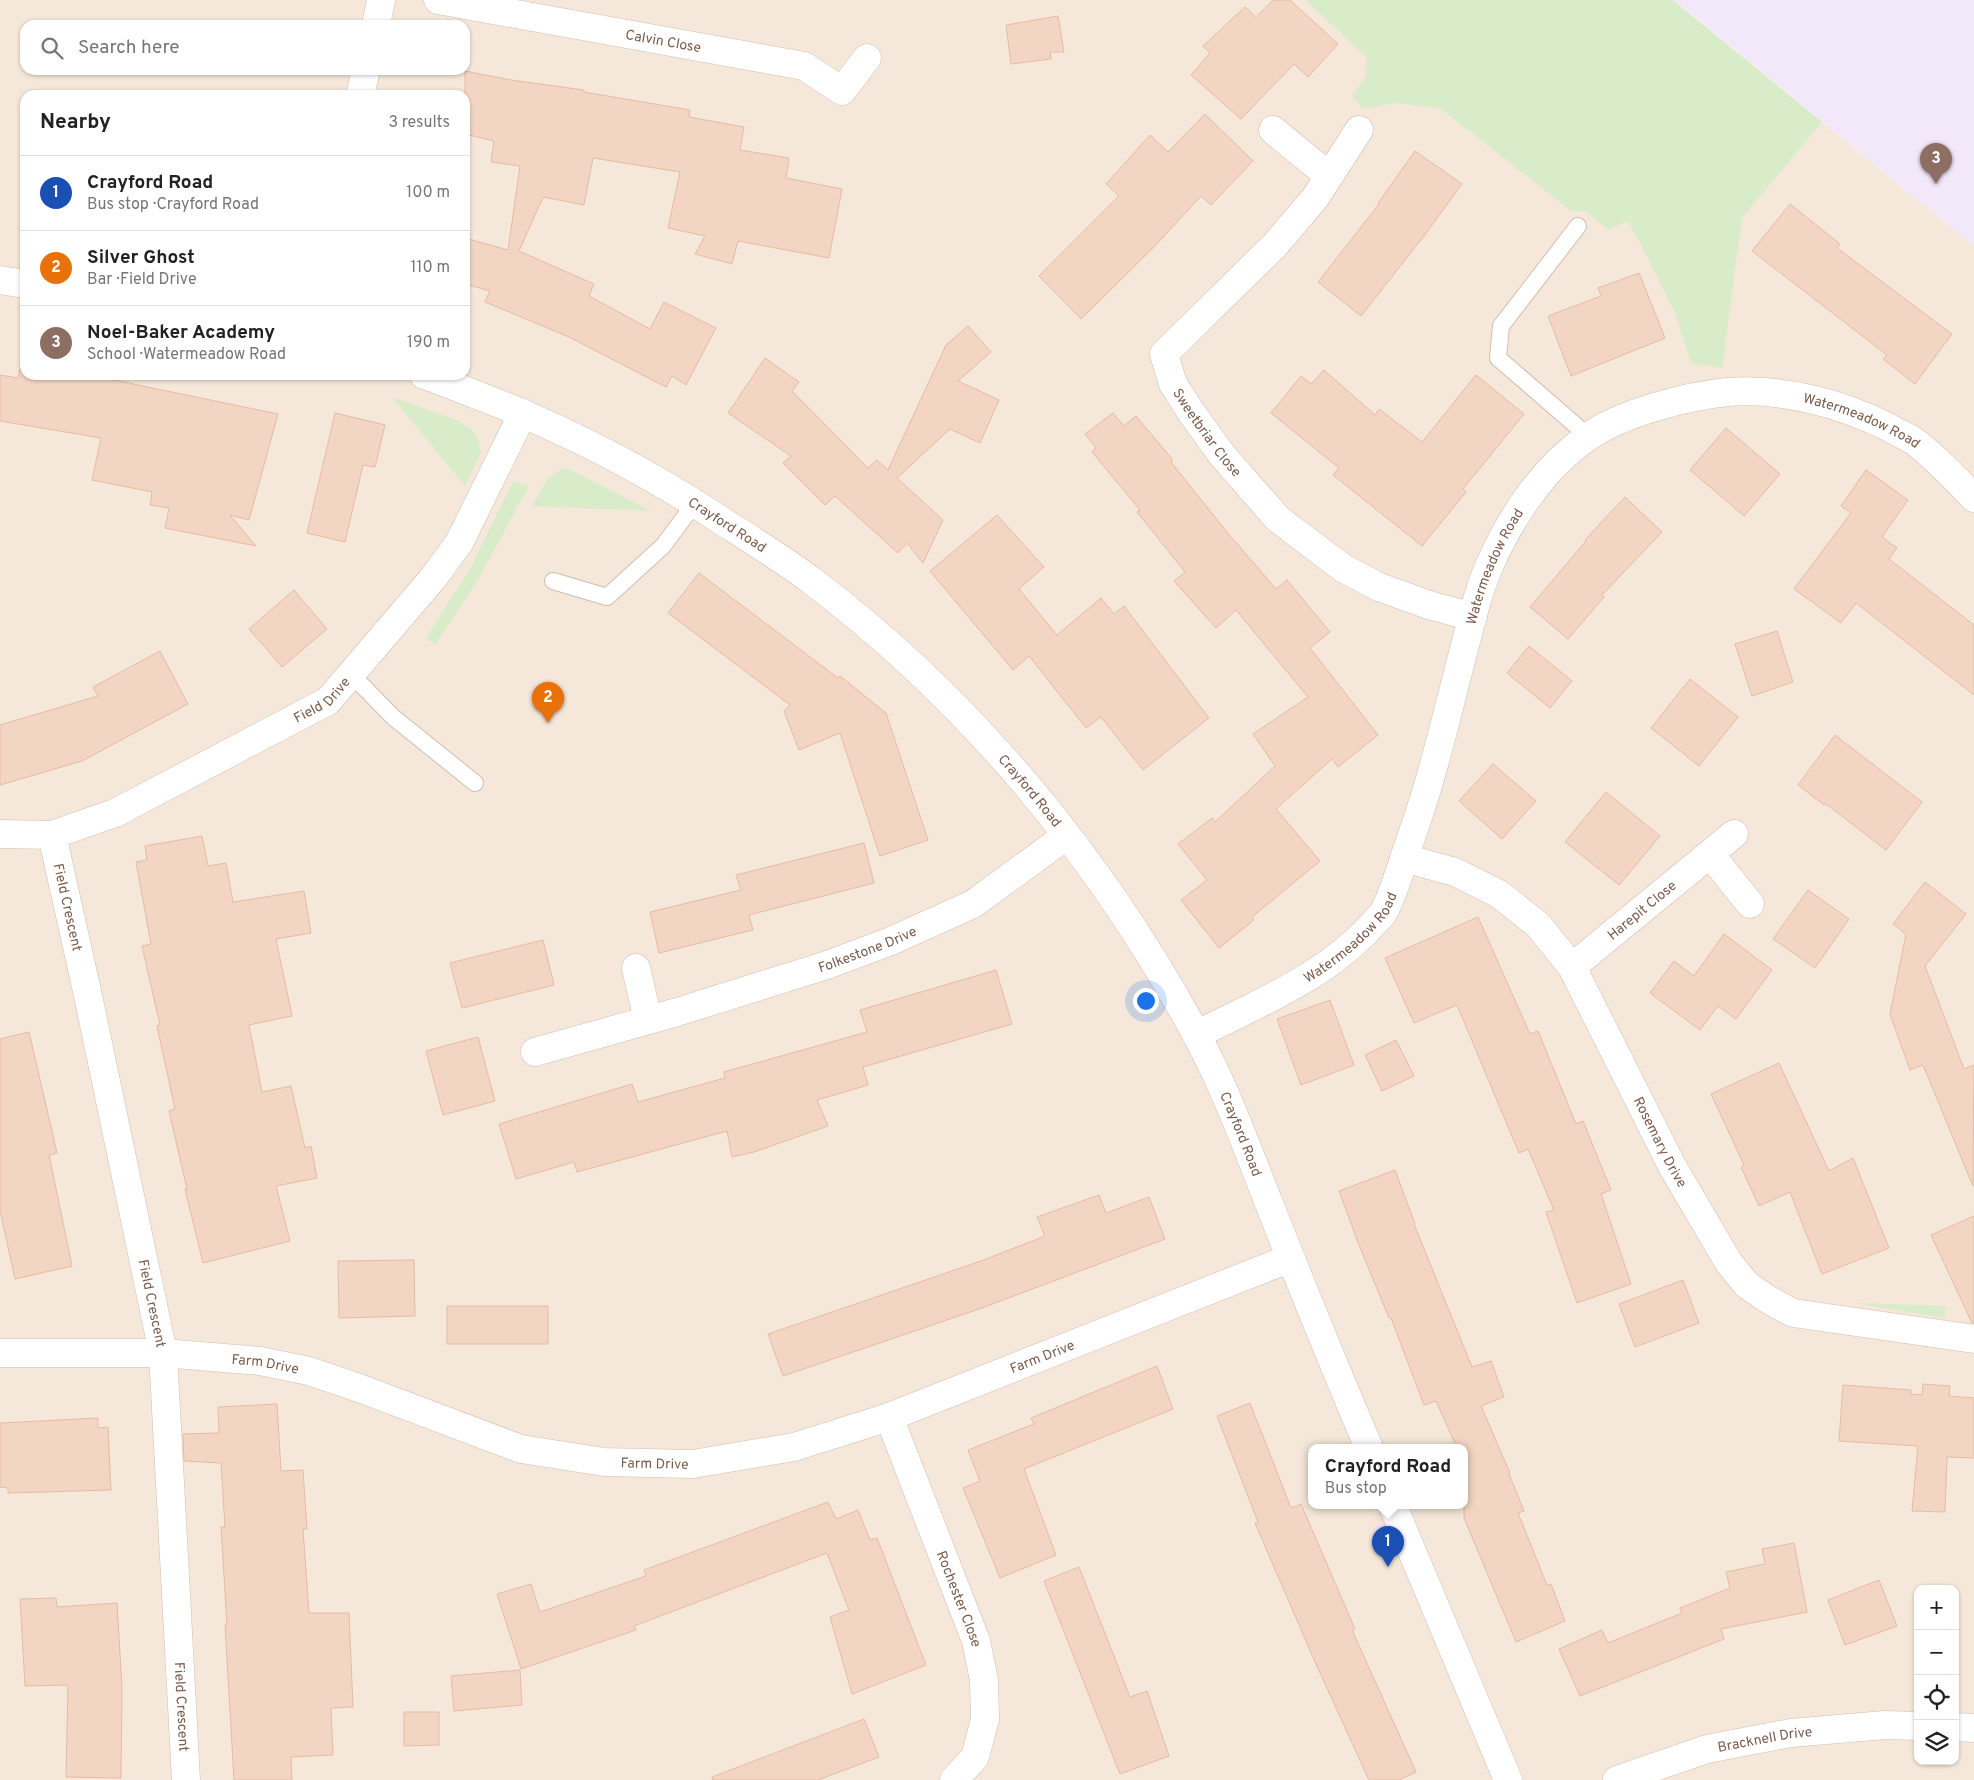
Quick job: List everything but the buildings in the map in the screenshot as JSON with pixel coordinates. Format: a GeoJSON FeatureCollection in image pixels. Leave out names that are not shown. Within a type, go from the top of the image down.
{"type":"FeatureCollection","features":[{"type":"Feature","properties":{"kind":"street"},"geometry":{"type":"LineString","coordinates":[[377,20],[381,0]]}},
{"type":"Feature","properties":{"kind":"street","name":"Calvin Close"},"geometry":{"type":"LineString","coordinates":[[438,0],[804,66],[842,91],[867,58]]}},
{"type":"Feature","properties":{"kind":"street"},"geometry":{"type":"LineString","coordinates":[[361,90],[365,75]]}},
{"type":"Feature","properties":{"kind":"street"},"geometry":{"type":"LineString","coordinates":[[1273,130],[1329,176]]}},
{"type":"Feature","properties":{"kind":"street","name":"Sweetbriar Close"},"geometry":{"type":"LineString","coordinates":[[1359,130],[1314,198],[1275,245],[1164,354],[1173,384],[1222,455],[1278,519],[1344,568],[1379,587],[1429,605],[1473,617]]}},
{"type":"Feature","properties":{"kind":"street"},"geometry":{"type":"LineString","coordinates":[[0,280],[20,283]]}},
{"type":"Feature","properties":{"kind":"street","name":"Crayford Road"},"geometry":{"type":"LineString","coordinates":[[437,380],[523,413],[634,468],[695,503],[808,578],[850,610],[936,687],[981,732],[1088,863],[1143,944],[1196,1035],[1226,1095],[1367,1444]]}},
{"type":"Feature","properties":{"kind":"street","name":"Watermeadow Road"},"geometry":{"type":"LineString","coordinates":[[1196,1035],[1301,981],[1338,957],[1362,936],[1383,913],[1423,804],[1473,617],[1489,565],[1518,512],[1539,482],[1563,457],[1588,436],[1614,423],[1686,398],[1747,391],[1790,396],[1828,403],[1871,419],[1912,440],[1946,468],[1974,498]]}},
{"type":"Feature","properties":{"kind":"street","name":"Field Drive"},"geometry":{"type":"LineString","coordinates":[[0,834],[52,835],[115,813],[328,701],[434,577],[459,543],[523,413]]}},
{"type":"Feature","properties":{"kind":"street","name":"Harepit Close"},"geometry":{"type":"LineString","coordinates":[[1572,967],[1734,834]]}},
{"type":"Feature","properties":{"kind":"street","name":"Field Crescent"},"geometry":{"type":"LineString","coordinates":[[52,835],[88,991],[163,1353],[186,1780]]}},
{"type":"Feature","properties":{"kind":"street","name":"Folkestone Drive"},"geometry":{"type":"LineString","coordinates":[[535,1052],[648,1020],[827,965],[891,941],[973,904],[1066,836]]}},
{"type":"Feature","properties":{"kind":"street"},"geometry":{"type":"LineString","coordinates":[[1710,854],[1750,904]]}},
{"type":"Feature","properties":{"kind":"street","name":"Rosemary Drive"},"geometry":{"type":"LineString","coordinates":[[1404,858],[1455,872],[1499,894],[1538,925],[1572,967],[1672,1166],[1729,1262],[1747,1285],[1769,1300],[1794,1313],[1974,1339]]}},
{"type":"Feature","properties":{"kind":"street"},"geometry":{"type":"LineString","coordinates":[[636,968],[648,1020]]}},
{"type":"Feature","properties":{"kind":"street","name":"Farm Drive"},"geometry":{"type":"LineString","coordinates":[[0,1353],[163,1353],[260,1361],[309,1371],[521,1449],[604,1462],[693,1464],[794,1447],[888,1417],[1291,1258]]}},
{"type":"Feature","properties":{"kind":"street","name":"Rochester Close"},"geometry":{"type":"LineString","coordinates":[[888,1417],[976,1640],[984,1680],[985,1719],[975,1757],[954,1780]]}},
{"type":"Feature","properties":{"kind":"street"},"geometry":{"type":"LineString","coordinates":[[1394,1509],[1508,1780]]}},
{"type":"Feature","properties":{"kind":"street","name":"Bracknell Drive"},"geometry":{"type":"LineString","coordinates":[[1617,1780],[1707,1749],[1791,1733],[1884,1725],[1914,1726]]}},
{"type":"Feature","properties":{"kind":"street"},"geometry":{"type":"LineString","coordinates":[[1959,1727],[1974,1728]]}},
{"type":"Feature","properties":{"kind":"lane"},"geometry":{"type":"LineString","coordinates":[[1578,226],[1501,326],[1498,358],[1588,436]]}},
{"type":"Feature","properties":{"kind":"lane"},"geometry":{"type":"LineString","coordinates":[[553,581],[607,597],[663,546],[695,503]]}},
{"type":"Feature","properties":{"kind":"lane"},"geometry":{"type":"LineString","coordinates":[[350,674],[393,717],[475,783]]}},
{"type":"Feature","properties":{"kind":"shaded area"},"geometry":{"type":"Polygon","coordinates":[[[0,0],[1673,0],[1974,246],[1974,1780],[0,1780],[0,0]]]}},
{"type":"Feature","properties":{"kind":"shaded area"},"geometry":{"type":"Polygon","coordinates":[[[1673,0],[1974,0],[1974,246],[1683,7],[1673,0]]]}},
{"type":"Feature","properties":{"kind":"green space"},"geometry":{"type":"Polygon","coordinates":[[[1305,0],[1673,0],[1822,122],[1742,218],[1722,368],[1691,363],[1675,313],[1628,221],[1608,230],[1586,211],[1571,211],[1440,108],[1394,103],[1363,109],[1352,96],[1366,76],[1367,58],[1305,0]]]}},
{"type":"Feature","properties":{"kind":"green space"},"geometry":{"type":"Polygon","coordinates":[[[392,397],[457,420],[471,429],[478,439],[481,453],[465,486],[392,397]]]}},
{"type":"Feature","properties":{"kind":"green space"},"geometry":{"type":"Polygon","coordinates":[[[564,468],[651,511],[532,506],[548,478],[564,468]]]}},
{"type":"Feature","properties":{"kind":"green space"},"geometry":{"type":"Polygon","coordinates":[[[513,481],[529,486],[479,578],[435,645],[426,638],[471,567],[513,481]]]}},
{"type":"Feature","properties":{"kind":"green space"},"geometry":{"type":"Polygon","coordinates":[[[1854,1303],[1946,1306],[1945,1318],[1854,1303]]]}},
{"type":"Feature","properties":{"kind":"place","name":"Noel-Baker Academy"},"geometry":{"type":"Point","coordinates":[1936,184]}},
{"type":"Feature","properties":{"kind":"place","name":"Silver Ghost"},"geometry":{"type":"Point","coordinates":[548,723]}},
{"type":"Feature","properties":{"kind":"place","name":"Crayford Road"},"geometry":{"type":"Point","coordinates":[1388,1567]}}]}
